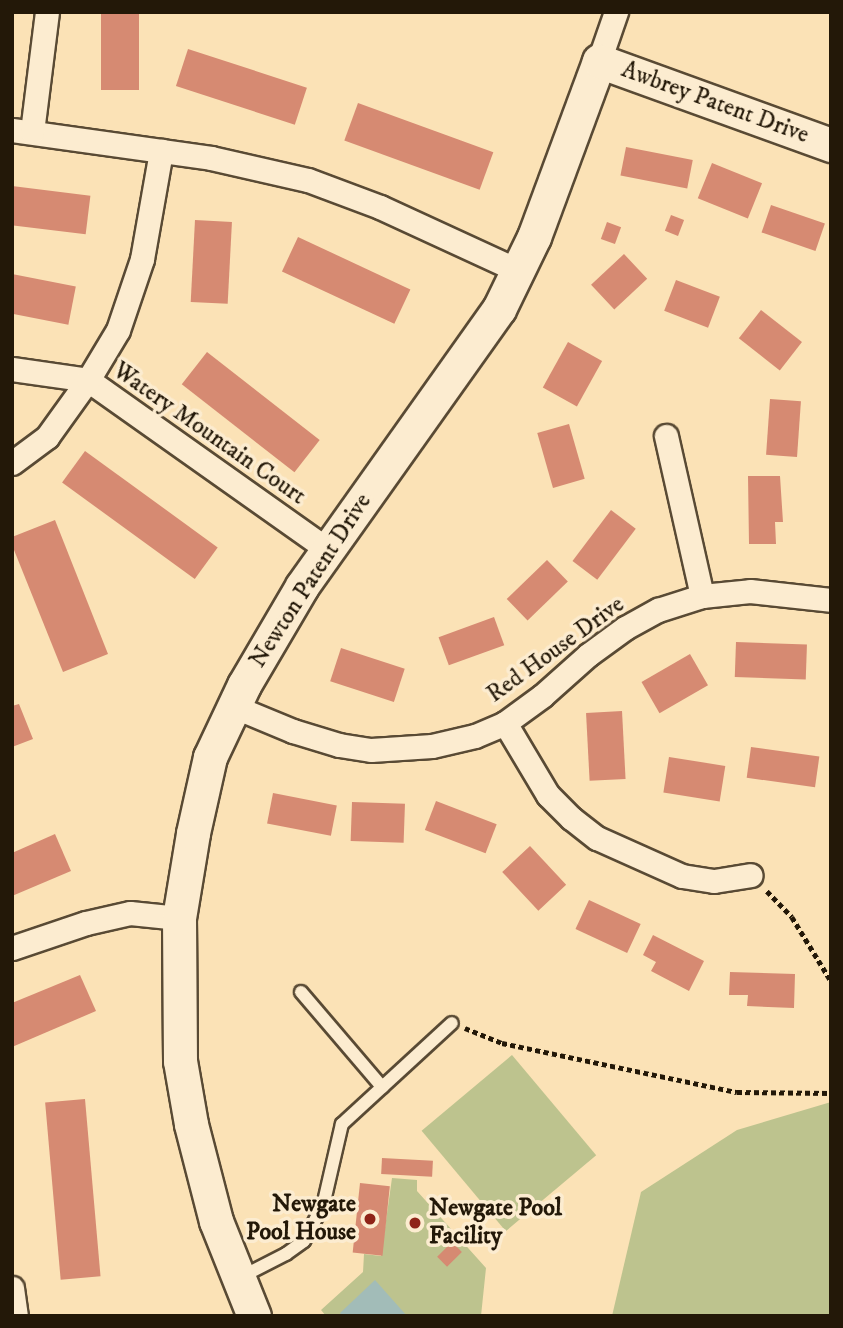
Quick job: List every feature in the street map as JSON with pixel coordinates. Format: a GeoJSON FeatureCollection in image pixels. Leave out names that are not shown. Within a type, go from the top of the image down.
{"type":"FeatureCollection","features":[{"type":"Feature","properties":{"kind":"street"},"geometry":{"type":"LineString","coordinates":[[47,12],[22,131],[211,159],[308,180],[380,207],[519,271]]}},
{"type":"Feature","properties":{"kind":"street","name":"Newton Patent Drive"},"geometry":{"type":"LineString","coordinates":[[254,1316],[216,1221],[191,1124],[180,1061],[179,918],[193,833],[211,757],[261,653],[328,550],[452,380],[499,309],[519,271],[616,12]]}},
{"type":"Feature","properties":{"kind":"street","name":"Awbrey Patent Drive"},"geometry":{"type":"LineString","coordinates":[[599,61],[831,145]]}},
{"type":"Feature","properties":{"kind":"street"},"geometry":{"type":"LineString","coordinates":[[12,463],[47,437],[89,380],[118,330],[142,259],[161,151]]}},
{"type":"Feature","properties":{"kind":"street","name":"Watery Mountain Court"},"geometry":{"type":"LineString","coordinates":[[12,369],[89,380],[328,550]]}},
{"type":"Feature","properties":{"kind":"street"},"geometry":{"type":"LineString","coordinates":[[666,436],[702,596]]}},
{"type":"Feature","properties":{"kind":"street","name":"Red House Drive"},"geometry":{"type":"LineString","coordinates":[[234,706],[293,731],[339,745],[371,750],[442,744],[475,736],[505,723],[625,628],[658,610],[702,596],[750,591],[831,600]]}},
{"type":"Feature","properties":{"kind":"street"},"geometry":{"type":"LineString","coordinates":[[505,723],[548,795],[571,818],[597,838],[682,876],[714,881],[751,875]]}},
{"type":"Feature","properties":{"kind":"street"},"geometry":{"type":"LineString","coordinates":[[12,948],[86,923],[130,913],[179,918]]}},
{"type":"Feature","properties":{"kind":"street"},"geometry":{"type":"LineString","coordinates":[[12,1288],[16,1316]]}},
{"type":"Feature","properties":{"kind":"lane"},"geometry":{"type":"LineString","coordinates":[[301,992],[382,1087]]}},
{"type":"Feature","properties":{"kind":"lane"},"geometry":{"type":"LineString","coordinates":[[239,1278],[286,1254],[304,1241],[323,1206],[342,1124],[452,1023]]}},
{"type":"Feature","properties":{"kind":"path"},"geometry":{"type":"LineString","coordinates":[[751,875],[792,917],[831,981]]}},
{"type":"Feature","properties":{"kind":"path"},"geometry":{"type":"LineString","coordinates":[[452,1023],[502,1043],[737,1093],[831,1093]]}},
{"type":"Feature","properties":{"kind":"green space"},"geometry":{"type":"Polygon","coordinates":[[[512,1055],[596,1155],[506,1231],[422,1131],[512,1055]]]}},
{"type":"Feature","properties":{"kind":"green space"},"geometry":{"type":"Polygon","coordinates":[[[831,1102],[831,1316],[612,1316],[641,1192],[737,1130],[831,1102]]]}},
{"type":"Feature","properties":{"kind":"green space","name":"Newgate Pool Facility"},"geometry":{"type":"Polygon","coordinates":[[[392,1178],[417,1180],[417,1191],[486,1268],[481,1316],[326,1316],[321,1310],[363,1272],[364,1254],[381,1256],[392,1178]]]}},
{"type":"Feature","properties":{"kind":"water"},"geometry":{"type":"Polygon","coordinates":[[[375,1280],[407,1316],[342,1316],[340,1313],[375,1280]]]}},
{"type":"Feature","properties":{"kind":"building"},"geometry":{"type":"Polygon","coordinates":[[[101,12],[139,12],[139,90],[101,90],[101,12]]]}},
{"type":"Feature","properties":{"kind":"building"},"geometry":{"type":"Polygon","coordinates":[[[188,49],[307,88],[295,125],[176,86],[188,49]]]}},
{"type":"Feature","properties":{"kind":"building"},"geometry":{"type":"Polygon","coordinates":[[[358,103],[493,152],[480,190],[344,141],[358,103]]]}},
{"type":"Feature","properties":{"kind":"building"},"geometry":{"type":"Polygon","coordinates":[[[626,147],[693,160],[687,188],[620,175],[626,147]]]}},
{"type":"Feature","properties":{"kind":"building"},"geometry":{"type":"Polygon","coordinates":[[[712,163],[762,183],[748,218],[698,198],[712,163]]]}},
{"type":"Feature","properties":{"kind":"building"},"geometry":{"type":"Polygon","coordinates":[[[12,186],[90,196],[86,234],[12,225],[12,186]]]}},
{"type":"Feature","properties":{"kind":"building"},"geometry":{"type":"Polygon","coordinates":[[[771,205],[825,224],[815,251],[762,232],[771,205]]]}},
{"type":"Feature","properties":{"kind":"building"},"geometry":{"type":"Polygon","coordinates":[[[671,215],[684,220],[678,236],[665,231],[671,215]]]}},
{"type":"Feature","properties":{"kind":"building"},"geometry":{"type":"Polygon","coordinates":[[[195,220],[232,222],[228,304],[191,302],[195,220]]]}},
{"type":"Feature","properties":{"kind":"building"},"geometry":{"type":"Polygon","coordinates":[[[607,222],[621,227],[615,244],[601,239],[607,222]]]}},
{"type":"Feature","properties":{"kind":"building"},"geometry":{"type":"Polygon","coordinates":[[[298,237],[410,289],[394,324],[282,271],[298,237]]]}},
{"type":"Feature","properties":{"kind":"building"},"geometry":{"type":"Polygon","coordinates":[[[624,254],[647,279],[614,310],[591,285],[624,254]]]}},
{"type":"Feature","properties":{"kind":"building"},"geometry":{"type":"Polygon","coordinates":[[[12,274],[76,286],[68,325],[12,314],[12,274]]]}},
{"type":"Feature","properties":{"kind":"building"},"geometry":{"type":"Polygon","coordinates":[[[676,280],[720,297],[708,328],[664,311],[676,280]]]}},
{"type":"Feature","properties":{"kind":"building"},"geometry":{"type":"Polygon","coordinates":[[[761,310],[802,342],[780,370],[739,338],[761,310]]]}},
{"type":"Feature","properties":{"kind":"building"},"geometry":{"type":"Polygon","coordinates":[[[568,342],[602,361],[577,406],[543,387],[568,342]]]}},
{"type":"Feature","properties":{"kind":"building"},"geometry":{"type":"Polygon","coordinates":[[[207,352],[320,440],[294,472],[182,384],[207,352]]]}},
{"type":"Feature","properties":{"kind":"building"},"geometry":{"type":"Polygon","coordinates":[[[770,399],[801,401],[797,457],[766,455],[770,399]]]}},
{"type":"Feature","properties":{"kind":"building"},"geometry":{"type":"Polygon","coordinates":[[[569,424],[585,479],[553,488],[537,433],[569,424]]]}},
{"type":"Feature","properties":{"kind":"building"},"geometry":{"type":"Polygon","coordinates":[[[85,451],[218,547],[195,579],[62,483],[85,451]]]}},
{"type":"Feature","properties":{"kind":"building"},"geometry":{"type":"Polygon","coordinates":[[[748,476],[780,476],[783,522],[775,522],[776,544],[749,544],[748,476]]]}},
{"type":"Feature","properties":{"kind":"building"},"geometry":{"type":"Polygon","coordinates":[[[611,510],[636,529],[597,580],[572,561],[611,510]]]}},
{"type":"Feature","properties":{"kind":"building"},"geometry":{"type":"Polygon","coordinates":[[[55,520],[108,654],[63,672],[12,545],[12,537],[55,520]]]}},
{"type":"Feature","properties":{"kind":"building"},"geometry":{"type":"Polygon","coordinates":[[[547,560],[568,582],[528,620],[507,599],[547,560]]]}},
{"type":"Feature","properties":{"kind":"building"},"geometry":{"type":"Polygon","coordinates":[[[494,617],[504,645],[449,665],[439,637],[494,617]]]}},
{"type":"Feature","properties":{"kind":"building"},"geometry":{"type":"Polygon","coordinates":[[[736,642],[807,644],[806,679],[735,677],[736,642]]]}},
{"type":"Feature","properties":{"kind":"building"},"geometry":{"type":"Polygon","coordinates":[[[341,648],[405,669],[394,702],[330,681],[341,648]]]}},
{"type":"Feature","properties":{"kind":"building"},"geometry":{"type":"Polygon","coordinates":[[[690,654],[708,685],[660,713],[642,682],[690,654]]]}},
{"type":"Feature","properties":{"kind":"building"},"geometry":{"type":"Polygon","coordinates":[[[19,704],[33,739],[12,747],[12,706],[19,704]]]}},
{"type":"Feature","properties":{"kind":"building"},"geometry":{"type":"Polygon","coordinates":[[[622,711],[626,779],[590,781],[586,713],[622,711]]]}},
{"type":"Feature","properties":{"kind":"building"},"geometry":{"type":"Polygon","coordinates":[[[751,747],[819,757],[815,787],[747,778],[751,747]]]}},
{"type":"Feature","properties":{"kind":"building"},"geometry":{"type":"Polygon","coordinates":[[[669,757],[725,766],[720,801],[663,793],[669,757]]]}},
{"type":"Feature","properties":{"kind":"building"},"geometry":{"type":"Polygon","coordinates":[[[273,793],[337,805],[331,836],[267,823],[273,793]]]}},
{"type":"Feature","properties":{"kind":"building"},"geometry":{"type":"Polygon","coordinates":[[[436,801],[497,824],[486,853],[425,830],[436,801]]]}},
{"type":"Feature","properties":{"kind":"building"},"geometry":{"type":"Polygon","coordinates":[[[352,802],[405,804],[404,843],[351,841],[352,802]]]}},
{"type":"Feature","properties":{"kind":"building"},"geometry":{"type":"Polygon","coordinates":[[[55,834],[71,871],[12,896],[12,853],[55,834]]]}},
{"type":"Feature","properties":{"kind":"building"},"geometry":{"type":"Polygon","coordinates":[[[530,846],[566,885],[538,911],[502,872],[530,846]]]}},
{"type":"Feature","properties":{"kind":"building"},"geometry":{"type":"Polygon","coordinates":[[[589,900],[641,924],[627,953],[575,929],[589,900]]]}},
{"type":"Feature","properties":{"kind":"building"},"geometry":{"type":"Polygon","coordinates":[[[653,935],[704,961],[689,991],[651,971],[656,962],[643,955],[653,935]]]}},
{"type":"Feature","properties":{"kind":"building"},"geometry":{"type":"Polygon","coordinates":[[[730,972],[795,974],[794,1008],[747,1006],[748,995],[729,995],[730,972]]]}},
{"type":"Feature","properties":{"kind":"building"},"geometry":{"type":"Polygon","coordinates":[[[80,975],[96,1011],[12,1047],[12,1003],[80,975]]]}},
{"type":"Feature","properties":{"kind":"building"},"geometry":{"type":"Polygon","coordinates":[[[85,1099],[101,1276],[61,1280],[45,1102],[85,1099]]]}},
{"type":"Feature","properties":{"kind":"building"},"geometry":{"type":"Polygon","coordinates":[[[382,1158],[433,1161],[432,1177],[381,1174],[382,1158]]]}},
{"type":"Feature","properties":{"kind":"building","name":"Newgate Pool House"},"geometry":{"type":"Polygon","coordinates":[[[360,1183],[390,1186],[383,1256],[353,1253],[360,1183]]]}},
{"type":"Feature","properties":{"kind":"building"},"geometry":{"type":"Polygon","coordinates":[[[452,1242],[462,1252],[447,1267],[437,1257],[452,1242]]]}},
{"type":"Feature","properties":{"kind":"place","name":"Newgate Pool House"},"geometry":{"type":"Point","coordinates":[370,1219]}},
{"type":"Feature","properties":{"kind":"place","name":"Newgate Pool Facility"},"geometry":{"type":"Point","coordinates":[415,1223]}}]}
